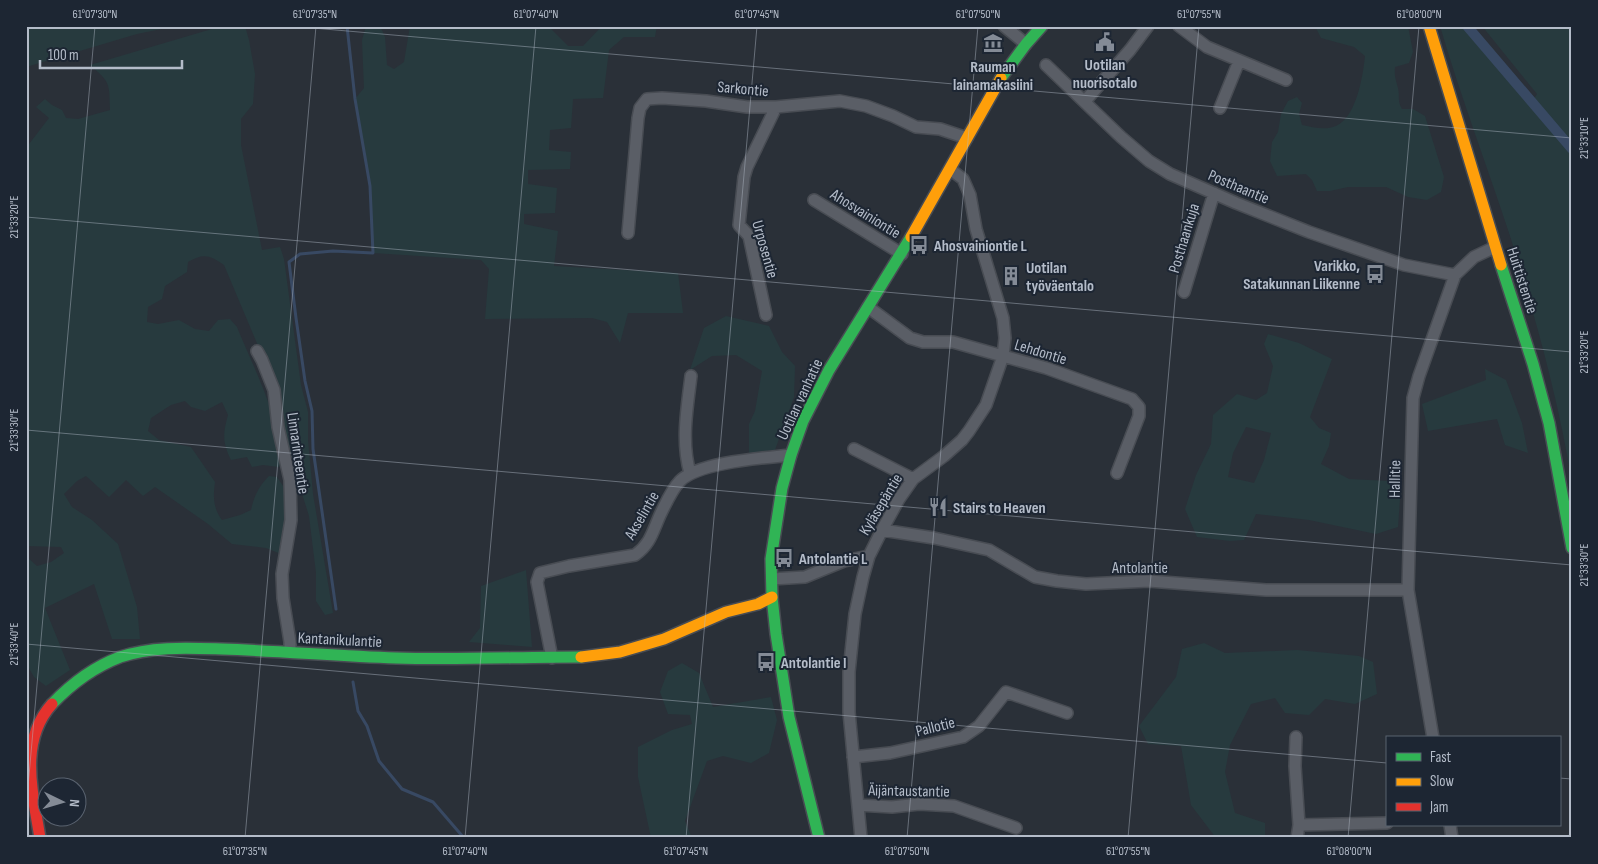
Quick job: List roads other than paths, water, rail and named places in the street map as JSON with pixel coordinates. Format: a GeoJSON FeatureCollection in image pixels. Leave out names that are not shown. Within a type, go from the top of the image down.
{"type":"FeatureCollection","features":[{"type":"Feature","properties":{"kind":"main road","name":"Uotilan vanhatie"},"geometry":{"type":"LineString","coordinates":[[819,838],[789,717],[772,597],[771,559],[777,514],[791,455],[803,421],[829,370],[902,254],[1000,79],[1042,26]]}},
{"type":"Feature","properties":{"kind":"main road","name":"Huittistentie"},"geometry":{"type":"LineString","coordinates":[[1429,26],[1495,247],[1533,364],[1549,423],[1572,548]]}},
{"type":"Feature","properties":{"kind":"main road","name":"Kantanikulantie"},"geometry":{"type":"LineString","coordinates":[[40,838],[30,772],[32,741],[40,722],[50,706],[67,688],[79,679],[121,657],[148,651],[188,648],[396,658],[583,658],[620,652],[664,639],[726,612],[758,604],[772,597]]}},
{"type":"Feature","properties":{"kind":"street"},"geometry":{"type":"LineString","coordinates":[[1004,26],[1026,44]]}},
{"type":"Feature","properties":{"kind":"street"},"geometry":{"type":"LineString","coordinates":[[1085,101],[1130,50],[1148,26]]}},
{"type":"Feature","properties":{"kind":"street"},"geometry":{"type":"LineString","coordinates":[[1179,26],[1208,46],[1286,80]]}},
{"type":"Feature","properties":{"kind":"street"},"geometry":{"type":"LineString","coordinates":[[1220,108],[1239,61]]}},
{"type":"Feature","properties":{"kind":"street","name":"Posthaantie"},"geometry":{"type":"LineString","coordinates":[[1046,65],[1121,137],[1149,161],[1170,174],[1309,232],[1404,265],[1455,275]]}},
{"type":"Feature","properties":{"kind":"street","name":"Sarkontie"},"geometry":{"type":"LineString","coordinates":[[628,233],[638,118],[640,108],[647,99],[662,98],[706,101],[747,107],[776,107],[840,101],[866,106],[916,127],[940,129],[967,138]]}},
{"type":"Feature","properties":{"kind":"street","name":"Urposentie"},"geometry":{"type":"LineString","coordinates":[[766,315],[749,236],[740,225],[744,176],[776,107]]}},
{"type":"Feature","properties":{"kind":"street","name":"Kyläsepäntie"},"geometry":{"type":"LineString","coordinates":[[860,838],[848,712],[849,672],[855,614],[862,577],[869,556],[882,530],[913,478],[944,456],[962,440],[986,405],[1003,356],[1005,338],[1003,318],[976,229],[970,195],[962,179],[950,168]]}},
{"type":"Feature","properties":{"kind":"street","name":"Posthaankuja"},"geometry":{"type":"LineString","coordinates":[[1184,292],[1214,193]]}},
{"type":"Feature","properties":{"kind":"street","name":"Ahosvainiontie"},"geometry":{"type":"LineString","coordinates":[[814,200],[902,254]]}},
{"type":"Feature","properties":{"kind":"street","name":"Hallitie"},"geometry":{"type":"LineString","coordinates":[[1433,736],[1408,590],[1413,398],[1418,376],[1455,275],[1474,257],[1495,247]]}},
{"type":"Feature","properties":{"kind":"street","name":"Lehdontie"},"geometry":{"type":"LineString","coordinates":[[868,307],[910,338],[924,342],[952,342],[1003,356],[1046,368],[1132,399],[1139,407],[1138,416],[1117,473]]}},
{"type":"Feature","properties":{"kind":"street","name":"Linnarinteentie"},"geometry":{"type":"LineString","coordinates":[[256,351],[262,360],[274,390],[278,427],[290,480],[291,520],[282,582],[290,652]]}},
{"type":"Feature","properties":{"kind":"street"},"geometry":{"type":"LineString","coordinates":[[691,376],[685,430],[686,457],[690,473],[705,468],[757,458],[791,455]]}},
{"type":"Feature","properties":{"kind":"street"},"geometry":{"type":"LineString","coordinates":[[854,449],[913,478]]}},
{"type":"Feature","properties":{"kind":"street","name":"Akselintie"},"geometry":{"type":"LineString","coordinates":[[552,658],[537,582],[540,573],[635,555],[644,548],[680,481],[690,473]]}},
{"type":"Feature","properties":{"kind":"street","name":"Antolantie"},"geometry":{"type":"LineString","coordinates":[[882,530],[934,538],[989,550],[1034,576],[1057,581],[1086,584],[1149,581],[1266,590],[1408,590]]}},
{"type":"Feature","properties":{"kind":"street"},"geometry":{"type":"LineString","coordinates":[[772,579],[805,577],[844,561],[869,556]]}},
{"type":"Feature","properties":{"kind":"street","name":"Pallotie"},"geometry":{"type":"LineString","coordinates":[[853,757],[890,753],[963,737],[979,726],[1006,692],[1067,713]]}},
{"type":"Feature","properties":{"kind":"street"},"geometry":{"type":"LineString","coordinates":[[1296,737],[1295,766],[1299,825],[1297,838]]}},
{"type":"Feature","properties":{"kind":"street","name":"Äijäntaustantie"},"geometry":{"type":"LineString","coordinates":[[858,805],[892,807],[919,804],[954,806],[1016,828]]}},
{"type":"Feature","properties":{"kind":"street"},"geometry":{"type":"LineString","coordinates":[[1299,825],[1386,823]]}},
{"type":"Feature","properties":{"kind":"waterway"},"geometry":{"type":"LineString","coordinates":[[336,609],[313,449],[312,411],[305,381],[289,262],[300,254],[333,251],[373,253],[370,186],[355,99],[347,26]]}},
{"type":"Feature","properties":{"kind":"waterway"},"geometry":{"type":"LineString","coordinates":[[1467,26],[1572,149]]}},
{"type":"Feature","properties":{"kind":"waterway"},"geometry":{"type":"LineString","coordinates":[[353,682],[358,711],[367,726],[379,761],[402,789],[433,802],[464,838]]}},
{"type":"Feature","properties":{"kind":"place","name":"Uotilan nuorisotalo"},"geometry":{"type":"Point","coordinates":[1105,42]}},
{"type":"Feature","properties":{"kind":"place","name":"Rauman lainamakasiini"},"geometry":{"type":"Point","coordinates":[993,43]}},
{"type":"Feature","properties":{"kind":"place","name":"Ahosvainiontie L"},"geometry":{"type":"Point","coordinates":[919,245]}},
{"type":"Feature","properties":{"kind":"place","name":"Varikko, Satakunnan Liikenne"},"geometry":{"type":"Point","coordinates":[1375,274]}},
{"type":"Feature","properties":{"kind":"place","name":"Uotilan työväentalo"},"geometry":{"type":"Point","coordinates":[1011,276]}},
{"type":"Feature","properties":{"kind":"place","name":"Stairs to Heaven"},"geometry":{"type":"Point","coordinates":[938,507]}},
{"type":"Feature","properties":{"kind":"place","name":"Antolantie L"},"geometry":{"type":"Point","coordinates":[784,558]}},
{"type":"Feature","properties":{"kind":"place","name":"Antolantie I"},"geometry":{"type":"Point","coordinates":[766,662]}}]}
